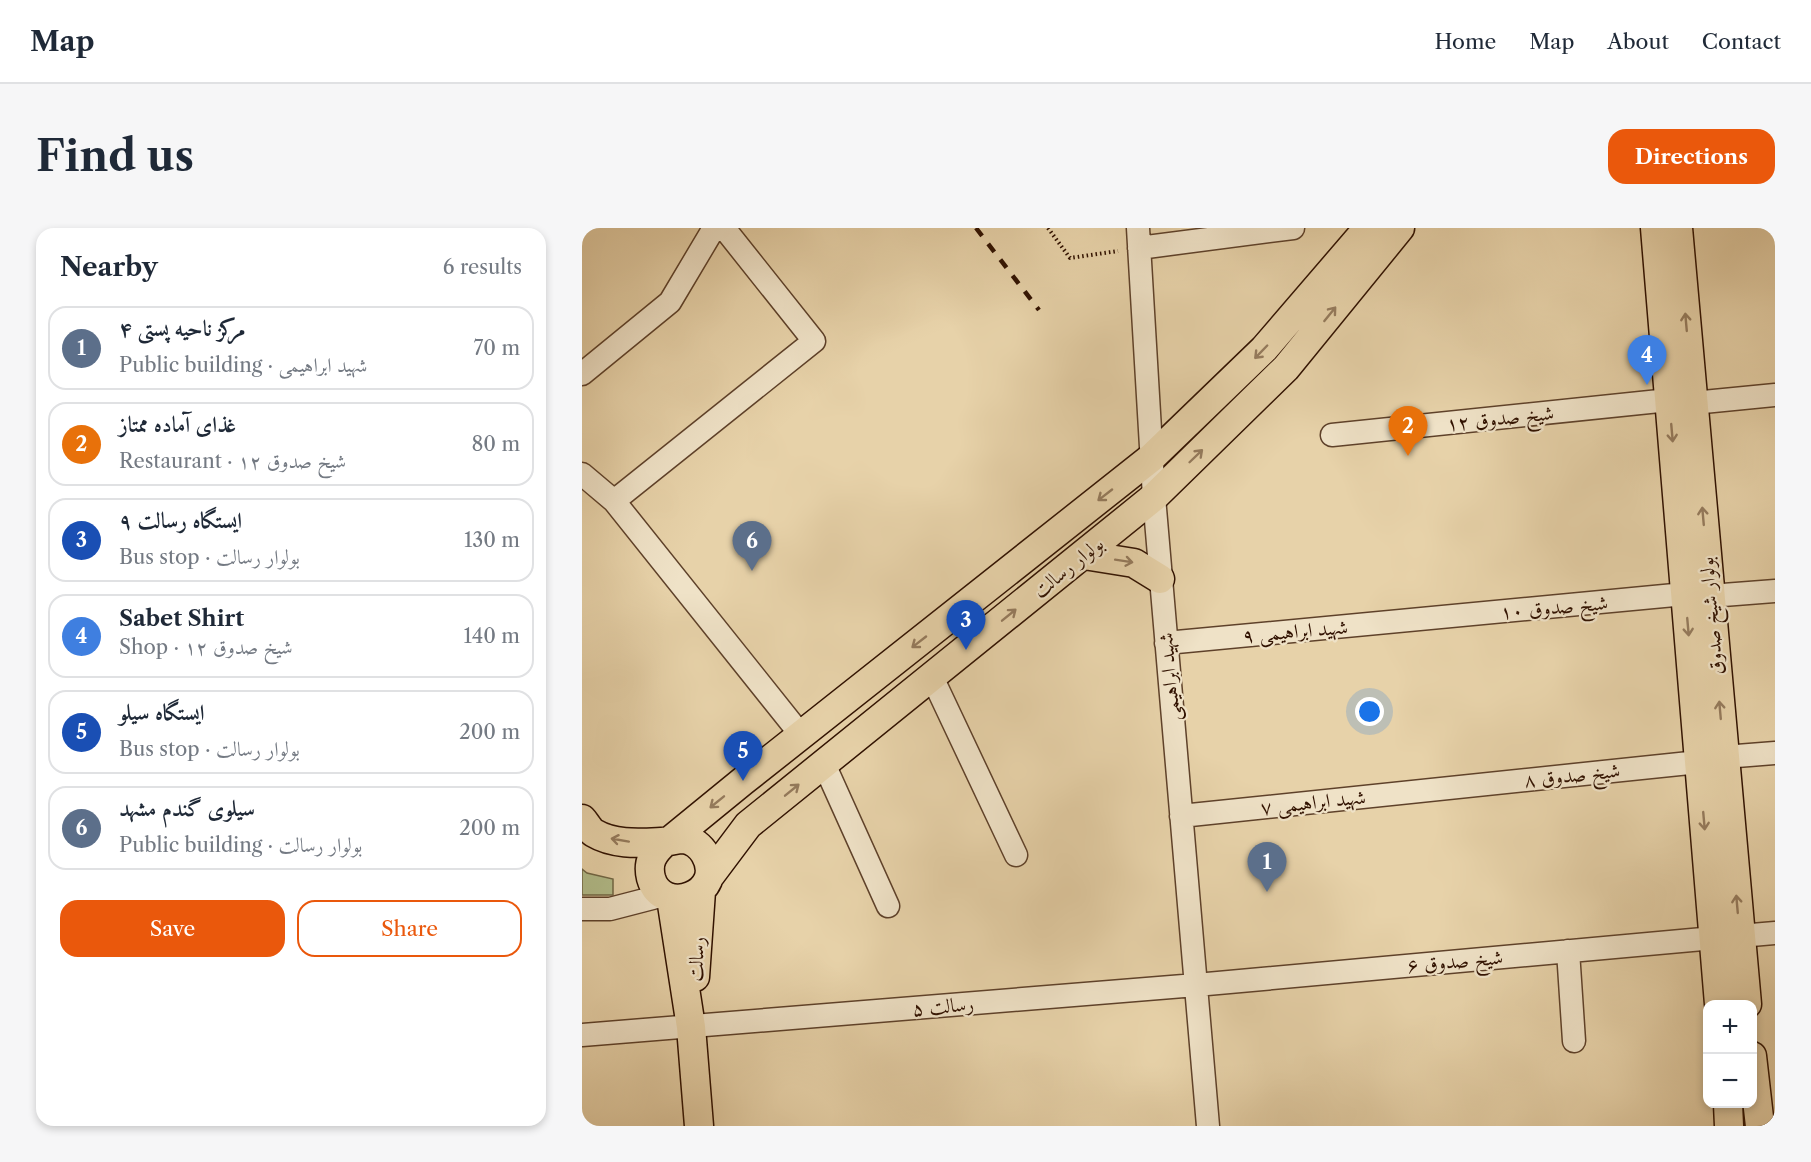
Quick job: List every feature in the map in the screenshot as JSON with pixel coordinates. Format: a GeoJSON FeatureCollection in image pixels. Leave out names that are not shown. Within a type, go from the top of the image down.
{"type":"FeatureCollection","features":[{"type":"Feature","properties":{"kind":"main road","name":"بولوار رسالت"},"geometry":{"type":"LineString","coordinates":[[668,841],[1151,458],[1264,350],[1368,228]]}},
{"type":"Feature","properties":{"kind":"main road","name":"بولوار رسالت"},"geometry":{"type":"LineString","coordinates":[[705,884],[748,825],[1154,496],[1286,368],[1400,228]]}},
{"type":"Feature","properties":{"kind":"main road","name":"بولوار شیخ صدوق"},"geometry":{"type":"LineString","coordinates":[[1655,228],[1681,402]]}},
{"type":"Feature","properties":{"kind":"main road","name":"بولوار شیخ صدوق"},"geometry":{"type":"LineString","coordinates":[[1678,228],[1681,402],[1697,595],[1727,937],[1746,1000]]}},
{"type":"Feature","properties":{"kind":"main road"},"geometry":{"type":"LineString","coordinates":[[1084,555],[1134,563],[1160,579]]}},
{"type":"Feature","properties":{"kind":"main road"},"geometry":{"type":"LineString","coordinates":[[801,735],[824,764]]}},
{"type":"Feature","properties":{"kind":"main road"},"geometry":{"type":"LineString","coordinates":[[582,819],[593,832],[619,842],[688,839],[701,848],[709,862],[705,884],[687,898],[668,897],[653,884],[649,868],[653,853],[668,841]]}},
{"type":"Feature","properties":{"kind":"main road","name":"رسالت"},"geometry":{"type":"LineString","coordinates":[[691,1027],[705,884]]}},
{"type":"Feature","properties":{"kind":"main road"},"geometry":{"type":"LineString","coordinates":[[668,897],[691,1027],[699,1126]]}},
{"type":"Feature","properties":{"kind":"main road","name":"بولوار شیخ صدوق"},"geometry":{"type":"LineString","coordinates":[[1720,1000],[1727,937]]}},
{"type":"Feature","properties":{"kind":"main road"},"geometry":{"type":"LineString","coordinates":[[1757,1100],[1760,1126]]}},
{"type":"Feature","properties":{"kind":"main road"},"geometry":{"type":"LineString","coordinates":[[1728,1108],[1730,1126]]}},
{"type":"Feature","properties":{"kind":"street"},"geometry":{"type":"LineString","coordinates":[[582,374],[670,302],[714,228]]}},
{"type":"Feature","properties":{"kind":"street"},"geometry":{"type":"LineString","coordinates":[[614,501],[814,341],[724,228]]}},
{"type":"Feature","properties":{"kind":"street"},"geometry":{"type":"LineString","coordinates":[[1139,238],[1293,228]]}},
{"type":"Feature","properties":{"kind":"street","name":"شهید ابراهیمی"},"geometry":{"type":"LineString","coordinates":[[1139,238],[1160,579],[1208,1126]]}},
{"type":"Feature","properties":{"kind":"street","name":"شیخ صدوق ۱۲"},"geometry":{"type":"LineString","coordinates":[[1332,435],[1775,395]]}},
{"type":"Feature","properties":{"kind":"street"},"geometry":{"type":"LineString","coordinates":[[582,474],[614,501],[801,735]]}},
{"type":"Feature","properties":{"kind":"street","name":"شیخ صدوق ۱۰"},"geometry":{"type":"LineString","coordinates":[[1423,619],[1697,595],[1775,591]]}},
{"type":"Feature","properties":{"kind":"street","name":"شهید ابراهیمی ۹"},"geometry":{"type":"LineString","coordinates":[[1166,643],[1423,619]]}},
{"type":"Feature","properties":{"kind":"street"},"geometry":{"type":"LineString","coordinates":[[932,677],[1016,855]]}},
{"type":"Feature","properties":{"kind":"street","name":"شیخ صدوق ۸"},"geometry":{"type":"LineString","coordinates":[[1445,788],[1775,753]]}},
{"type":"Feature","properties":{"kind":"street"},"geometry":{"type":"LineString","coordinates":[[824,764],[888,906]]}},
{"type":"Feature","properties":{"kind":"street","name":"شهید ابراهیمی ۷"},"geometry":{"type":"LineString","coordinates":[[1181,816],[1445,788]]}},
{"type":"Feature","properties":{"kind":"street"},"geometry":{"type":"LineString","coordinates":[[582,909],[610,909],[668,897]]}},
{"type":"Feature","properties":{"kind":"street","name":"شیخ صدوق ۶"},"geometry":{"type":"LineString","coordinates":[[1196,985],[1775,933]]}},
{"type":"Feature","properties":{"kind":"street"},"geometry":{"type":"LineString","coordinates":[[1568,951],[1574,1041]]}},
{"type":"Feature","properties":{"kind":"street","name":"رسالت ۵"},"geometry":{"type":"LineString","coordinates":[[582,1035],[1196,985]]}},
{"type":"Feature","properties":{"kind":"path"},"geometry":{"type":"LineString","coordinates":[[1048,228],[1070,258],[1139,238]]}},
{"type":"Feature","properties":{"kind":"green space"},"geometry":{"type":"Polygon","coordinates":[[[582,869],[587,873],[613,879],[613,895],[582,895],[582,869]]]}},
{"type":"Feature","properties":{"kind":"railway"},"geometry":{"type":"LineString","coordinates":[[976,228],[1039,310]]}},
{"type":"Feature","properties":{"kind":"place","name":"Sabet Shirt"},"geometry":{"type":"Point","coordinates":[1647,385]}},
{"type":"Feature","properties":{"kind":"place","name":"غذای آماده ممتاز"},"geometry":{"type":"Point","coordinates":[1408,456]}},
{"type":"Feature","properties":{"kind":"place","name":"سیلوی گندم مشهد"},"geometry":{"type":"Point","coordinates":[752,571]}},
{"type":"Feature","properties":{"kind":"place","name":"ایستگاه رسالت ۹"},"geometry":{"type":"Point","coordinates":[966,650]}},
{"type":"Feature","properties":{"kind":"place","name":"ایستگاه سیلو"},"geometry":{"type":"Point","coordinates":[743,781]}},
{"type":"Feature","properties":{"kind":"place","name":"مرکز ناحیه پستی ۴"},"geometry":{"type":"Point","coordinates":[1267,892]}}]}
